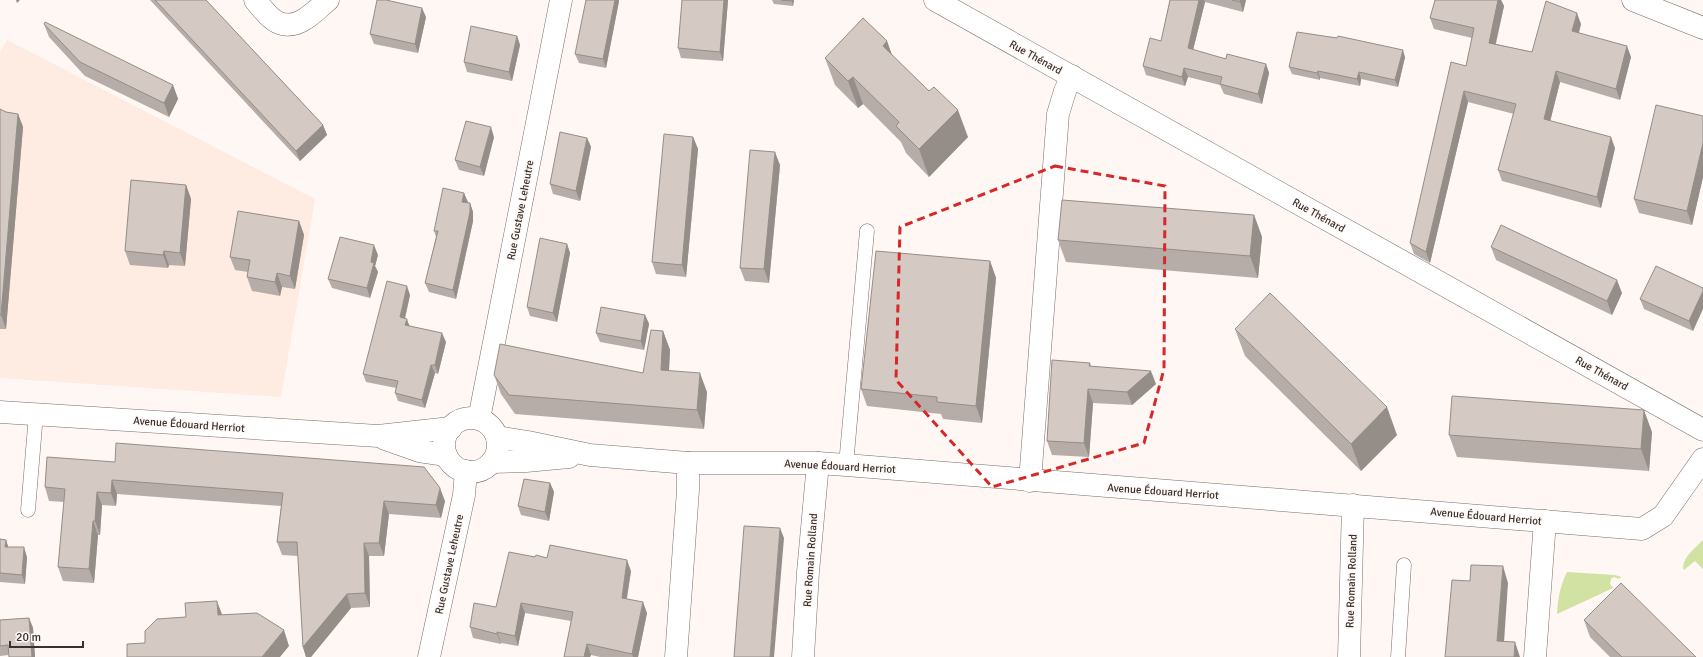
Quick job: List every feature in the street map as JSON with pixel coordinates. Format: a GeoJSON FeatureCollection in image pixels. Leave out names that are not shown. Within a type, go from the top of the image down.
{"type":"FeatureCollection","features":[{"type":"Feature","properties":{"kind":"street"},"geometry":{"type":"LineString","coordinates":[[255,0],[276,22],[287,26],[304,21],[328,0]]}},
{"type":"Feature","properties":{"kind":"street","name":"Rue Gustave Leheutre"},"geometry":{"type":"LineString","coordinates":[[479,419],[561,0]]}},
{"type":"Feature","properties":{"kind":"street","name":"Rue Thénard"},"geometry":{"type":"LineString","coordinates":[[935,0],[1703,430]]}},
{"type":"Feature","properties":{"kind":"street"},"geometry":{"type":"LineString","coordinates":[[1633,0],[1703,28]]}},
{"type":"Feature","properties":{"kind":"street"},"geometry":{"type":"LineString","coordinates":[[1030,481],[1058,114],[1065,90],[1072,76]]}},
{"type":"Feature","properties":{"kind":"street","name":"Avenue Édouard Herriot"},"geometry":{"type":"LineString","coordinates":[[0,412],[378,436]]}},
{"type":"Feature","properties":{"kind":"street"},"geometry":{"type":"LineString","coordinates":[[378,436],[451,428],[464,419],[479,419],[494,429],[497,437],[498,446],[492,462],[481,470],[466,471],[451,463],[446,455],[445,441],[451,428]]}},
{"type":"Feature","properties":{"kind":"street"},"geometry":{"type":"LineString","coordinates":[[378,436],[419,451],[446,455]]}},
{"type":"Feature","properties":{"kind":"street","name":"Avenue Édouard Herriot"},"geometry":{"type":"LineString","coordinates":[[497,437],[590,455],[688,463],[818,463],[972,474],[1030,481],[1353,505],[1642,529],[1662,516],[1703,459]]}},
{"type":"Feature","properties":{"kind":"street","name":"Avenue Édouard Herriot"},"geometry":{"type":"LineString","coordinates":[[492,462],[526,462],[590,455]]}},
{"type":"Feature","properties":{"kind":"street"},"geometry":{"type":"LineString","coordinates":[[676,657],[688,490],[688,463]]}},
{"type":"Feature","properties":{"kind":"street","name":"Rue Romain Rolland"},"geometry":{"type":"LineString","coordinates":[[803,657],[808,572],[818,463]]}},
{"type":"Feature","properties":{"kind":"street","name":"Rue Gustave Leheutre"},"geometry":{"type":"LineString","coordinates":[[429,657],[464,495],[466,471]]}},
{"type":"Feature","properties":{"kind":"street","name":"Rue Romain Rolland"},"geometry":{"type":"LineString","coordinates":[[1349,657],[1353,505]]}},
{"type":"Feature","properties":{"kind":"street"},"geometry":{"type":"LineString","coordinates":[[1535,657],[1545,521]]}},
{"type":"Feature","properties":{"kind":"lane"},"geometry":{"type":"LineString","coordinates":[[846,465],[867,231]]}},
{"type":"Feature","properties":{"kind":"lane"},"geometry":{"type":"LineString","coordinates":[[28,510],[36,414]]}},
{"type":"Feature","properties":{"kind":"lane"},"geometry":{"type":"LineString","coordinates":[[1398,657],[1404,565]]}},
{"type":"Feature","properties":{"kind":"highlighted area"},"geometry":{"type":"Polygon","coordinates":[[[1055,166],[1165,186],[1164,369],[1144,443],[992,487],[896,380],[900,227],[1055,166]]]}},
{"type":"Feature","properties":{"kind":"shaded area"},"geometry":{"type":"Polygon","coordinates":[[[7,40],[315,199],[281,397],[0,378],[0,52],[7,40]]]}},
{"type":"Feature","properties":{"kind":"green space"},"geometry":{"type":"Polygon","coordinates":[[[1703,540],[1703,569],[1695,561],[1684,570],[1683,568],[1687,556],[1703,540]]]}},
{"type":"Feature","properties":{"kind":"green space"},"geometry":{"type":"Polygon","coordinates":[[[1567,572],[1615,575],[1621,577],[1619,579],[1614,577],[1611,579],[1610,584],[1613,588],[1557,614],[1560,592],[1567,572]]]}},
{"type":"Feature","properties":{"kind":"building"},"geometry":{"type":"Polygon","coordinates":[[[155,0],[206,0],[323,125],[296,151],[155,0]]]}},
{"type":"Feature","properties":{"kind":"building"},"geometry":{"type":"Polygon","coordinates":[[[377,0],[386,0],[422,8],[415,44],[370,34],[377,0]]]}},
{"type":"Feature","properties":{"kind":"building"},"geometry":{"type":"Polygon","coordinates":[[[586,0],[615,0],[603,59],[575,54],[586,0]]]}},
{"type":"Feature","properties":{"kind":"building"},"geometry":{"type":"Polygon","coordinates":[[[682,0],[724,0],[720,52],[678,48],[682,0]]]}},
{"type":"Feature","properties":{"kind":"building"},"geometry":{"type":"Polygon","coordinates":[[[1170,0],[1199,0],[1188,48],[1226,59],[1227,54],[1266,64],[1258,94],[1220,84],[1222,77],[1184,68],[1182,77],[1143,66],[1150,38],[1161,41],[1170,0]]]}},
{"type":"Feature","properties":{"kind":"building"},"geometry":{"type":"Polygon","coordinates":[[[1435,0],[1498,0],[1489,43],[1532,52],[1546,1],[1577,13],[1572,31],[1627,46],[1616,89],[1556,71],[1544,119],[1611,137],[1597,197],[1498,170],[1516,104],[1464,91],[1426,252],[1410,243],[1451,62],[1466,66],[1474,28],[1430,18],[1435,0]]]}},
{"type":"Feature","properties":{"kind":"building"},"geometry":{"type":"Polygon","coordinates":[[[863,18],[887,41],[883,46],[929,91],[934,87],[958,110],[919,149],[896,126],[899,122],[853,77],[848,81],[825,58],[863,18]]]}},
{"type":"Feature","properties":{"kind":"building"},"geometry":{"type":"Polygon","coordinates":[[[45,22],[173,85],[164,103],[80,62],[44,24],[45,22]]]}},
{"type":"Feature","properties":{"kind":"building"},"geometry":{"type":"Polygon","coordinates":[[[471,26],[517,36],[509,72],[464,62],[471,26]]]}},
{"type":"Feature","properties":{"kind":"building"},"geometry":{"type":"Polygon","coordinates":[[[1297,32],[1337,38],[1338,36],[1403,50],[1395,80],[1359,72],[1357,79],[1289,67],[1297,32]]]}},
{"type":"Feature","properties":{"kind":"building"},"geometry":{"type":"Polygon","coordinates":[[[1656,105],[1703,116],[1703,143],[1687,211],[1634,199],[1656,105]]]}},
{"type":"Feature","properties":{"kind":"building"},"geometry":{"type":"Polygon","coordinates":[[[0,109],[6,112],[18,114],[1,315],[0,315],[0,109]]]}},
{"type":"Feature","properties":{"kind":"building"},"geometry":{"type":"Polygon","coordinates":[[[466,121],[491,127],[480,167],[455,160],[466,121]]]}},
{"type":"Feature","properties":{"kind":"building"},"geometry":{"type":"Polygon","coordinates":[[[560,132],[587,138],[576,191],[550,184],[560,132]]]}},
{"type":"Feature","properties":{"kind":"building"},"geometry":{"type":"Polygon","coordinates":[[[664,134],[693,137],[682,265],[652,262],[664,134]]]}},
{"type":"Feature","properties":{"kind":"building"},"geometry":{"type":"Polygon","coordinates":[[[750,150],[775,152],[764,269],[740,268],[750,150]]]}},
{"type":"Feature","properties":{"kind":"building"},"geometry":{"type":"Polygon","coordinates":[[[131,180],[186,185],[180,253],[164,251],[163,255],[125,251],[131,180]]]}},
{"type":"Feature","properties":{"kind":"building"},"geometry":{"type":"Polygon","coordinates":[[[443,188],[464,193],[462,202],[470,203],[470,212],[453,290],[425,283],[438,231],[434,231],[443,188]]]}},
{"type":"Feature","properties":{"kind":"building"},"geometry":{"type":"Polygon","coordinates":[[[1062,200],[1254,215],[1250,256],[1058,240],[1062,200]]]}},
{"type":"Feature","properties":{"kind":"building"},"geometry":{"type":"Polygon","coordinates":[[[238,211],[299,221],[290,276],[277,273],[275,282],[247,277],[250,260],[230,257],[238,211]]]}},
{"type":"Feature","properties":{"kind":"building"},"geometry":{"type":"Polygon","coordinates":[[[1501,225],[1617,280],[1607,301],[1491,247],[1501,225]]]}},
{"type":"Feature","properties":{"kind":"building"},"geometry":{"type":"Polygon","coordinates":[[[340,237],[374,245],[371,262],[374,263],[367,288],[328,279],[340,237]]]}},
{"type":"Feature","properties":{"kind":"building"},"geometry":{"type":"Polygon","coordinates":[[[540,238],[567,244],[553,313],[527,307],[540,238]]]}},
{"type":"Feature","properties":{"kind":"building"},"geometry":{"type":"Polygon","coordinates":[[[876,251],[990,261],[976,406],[937,402],[937,397],[861,389],[876,251]]]}},
{"type":"Feature","properties":{"kind":"building"},"geometry":{"type":"Polygon","coordinates":[[[1656,266],[1703,288],[1689,321],[1640,299],[1656,266]]]}},
{"type":"Feature","properties":{"kind":"building"},"geometry":{"type":"Polygon","coordinates":[[[387,281],[407,286],[400,317],[407,319],[405,325],[442,333],[435,365],[431,365],[422,400],[395,393],[398,381],[363,374],[387,281]]]}},
{"type":"Feature","properties":{"kind":"building"},"geometry":{"type":"Polygon","coordinates":[[[1270,293],[1387,407],[1351,444],[1235,329],[1270,293]]]}},
{"type":"Feature","properties":{"kind":"building"},"geometry":{"type":"Polygon","coordinates":[[[601,307],[645,315],[641,341],[596,333],[601,307]]]}},
{"type":"Feature","properties":{"kind":"building"},"geometry":{"type":"Polygon","coordinates":[[[651,330],[663,331],[661,370],[700,373],[697,410],[509,395],[494,375],[500,344],[643,373],[651,330]]]}},
{"type":"Feature","properties":{"kind":"building"},"geometry":{"type":"Polygon","coordinates":[[[1052,360],[1090,363],[1089,366],[1151,371],[1127,392],[1088,389],[1084,443],[1047,441],[1052,360]]]}},
{"type":"Feature","properties":{"kind":"building"},"geometry":{"type":"Polygon","coordinates":[[[1452,396],[1644,410],[1641,449],[1449,435],[1452,396]]]}},
{"type":"Feature","properties":{"kind":"building"},"geometry":{"type":"Polygon","coordinates":[[[116,443],[424,467],[440,488],[436,505],[384,501],[379,543],[364,543],[365,593],[347,594],[303,647],[297,542],[277,542],[283,493],[112,480],[111,493],[97,492],[89,569],[58,567],[65,489],[45,487],[47,457],[115,462],[116,443]]]}},
{"type":"Feature","properties":{"kind":"building"},"geometry":{"type":"Polygon","coordinates":[[[524,479],[550,483],[545,512],[518,506],[524,479]]]}},
{"type":"Feature","properties":{"kind":"building"},"geometry":{"type":"Polygon","coordinates":[[[744,526],[780,528],[770,657],[734,657],[744,526]]]}},
{"type":"Feature","properties":{"kind":"building"},"geometry":{"type":"Polygon","coordinates":[[[0,539],[6,540],[5,547],[24,547],[22,575],[0,573],[0,539]]]}},
{"type":"Feature","properties":{"kind":"building"},"geometry":{"type":"Polygon","coordinates":[[[550,545],[627,560],[622,598],[643,602],[632,654],[587,644],[584,657],[564,657],[573,612],[521,603],[515,636],[497,632],[497,634],[470,627],[474,603],[496,607],[509,552],[535,557],[536,555],[547,558],[550,545]]]}},
{"type":"Feature","properties":{"kind":"building"},"geometry":{"type":"Polygon","coordinates":[[[1471,565],[1503,566],[1497,641],[1515,642],[1514,657],[1445,657],[1452,580],[1470,581],[1471,565]]]}},
{"type":"Feature","properties":{"kind":"building"},"geometry":{"type":"Polygon","coordinates":[[[1621,583],[1696,657],[1622,657],[1584,620],[1621,583]]]}},
{"type":"Feature","properties":{"kind":"building"},"geometry":{"type":"Polygon","coordinates":[[[217,601],[218,615],[257,613],[284,630],[262,657],[127,657],[127,644],[145,643],[145,631],[157,619],[186,617],[185,603],[217,601]]]}},
{"type":"Feature","properties":{"kind":"building"},"geometry":{"type":"Polygon","coordinates":[[[29,618],[32,657],[9,657],[8,645],[0,646],[0,620],[29,618]]]}}]}
